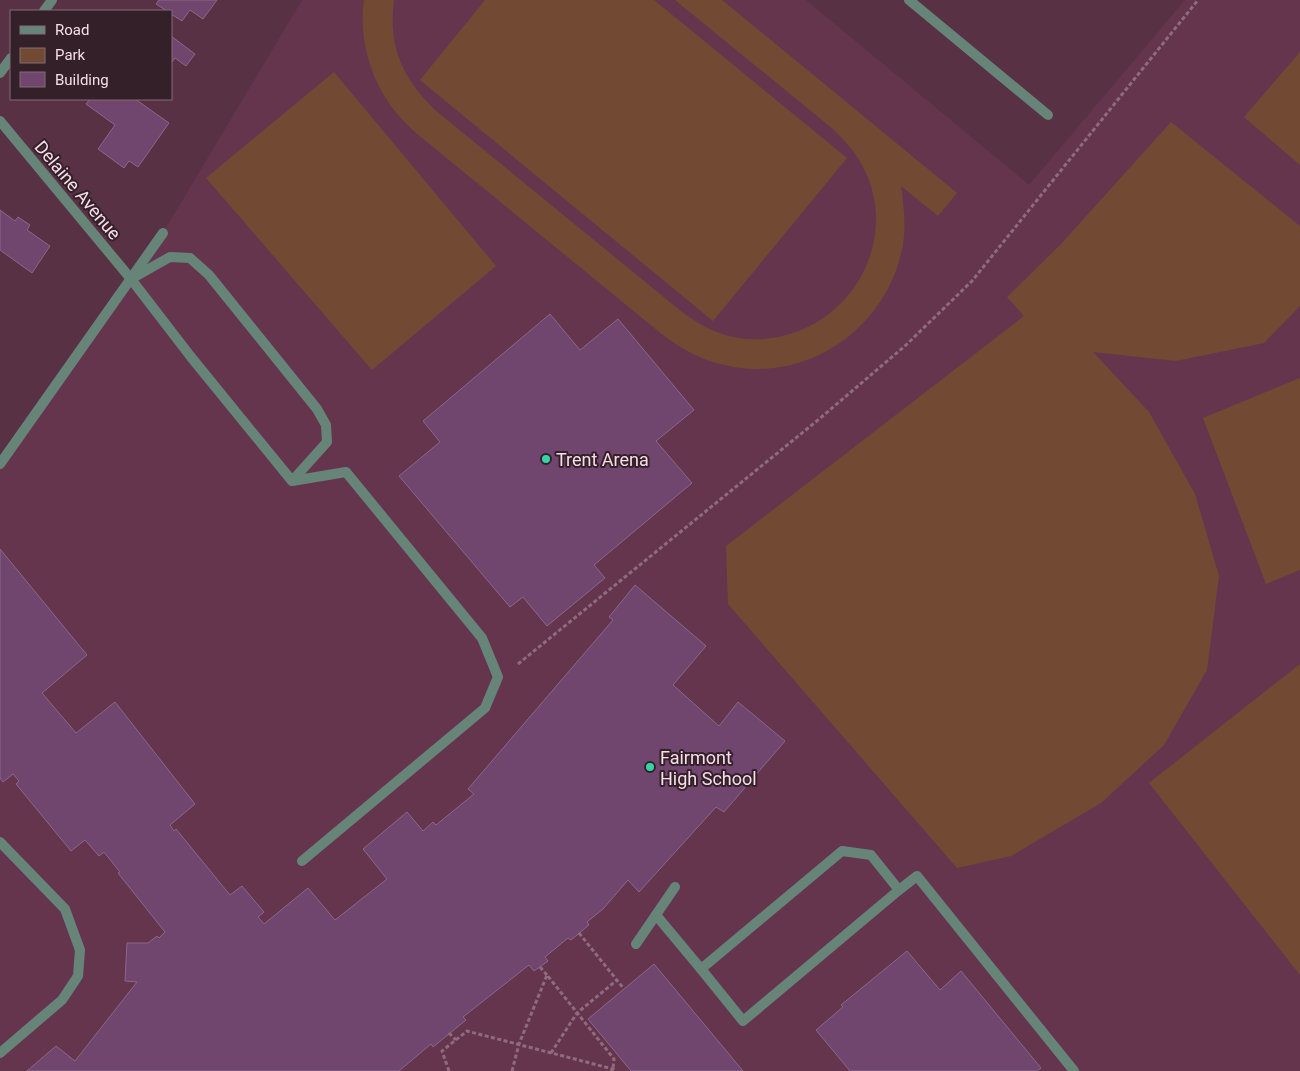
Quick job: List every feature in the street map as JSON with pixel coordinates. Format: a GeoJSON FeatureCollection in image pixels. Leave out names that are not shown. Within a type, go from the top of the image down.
{"type":"FeatureCollection","features":[{"type":"Feature","properties":{"kind":"street"},"geometry":{"type":"LineString","coordinates":[[909,0],[1048,115]]}},
{"type":"Feature","properties":{"kind":"street"},"geometry":{"type":"LineString","coordinates":[[0,73],[10,59]]}},
{"type":"Feature","properties":{"kind":"street","name":"Delaine Avenue"},"geometry":{"type":"LineString","coordinates":[[0,121],[131,279],[191,357],[292,480]]}},
{"type":"Feature","properties":{"kind":"street"},"geometry":{"type":"LineString","coordinates":[[0,464],[163,233]]}},
{"type":"Feature","properties":{"kind":"street"},"geometry":{"type":"LineString","coordinates":[[131,279],[170,257],[190,258],[209,275],[317,410],[326,425],[327,442],[292,480]]}},
{"type":"Feature","properties":{"kind":"street"},"geometry":{"type":"LineString","coordinates":[[292,480],[346,472],[482,638],[498,677],[485,708],[302,862]]}},
{"type":"Feature","properties":{"kind":"street"},"geometry":{"type":"LineString","coordinates":[[0,842],[65,909],[80,950],[78,976],[62,1000],[0,1053]]}},
{"type":"Feature","properties":{"kind":"street"},"geometry":{"type":"LineString","coordinates":[[701,969],[842,851],[871,855],[899,890]]}},
{"type":"Feature","properties":{"kind":"street"},"geometry":{"type":"LineString","coordinates":[[656,914],[743,1021],[917,876],[1074,1071]]}},
{"type":"Feature","properties":{"kind":"street"},"geometry":{"type":"LineString","coordinates":[[636,944],[675,887]]}},
{"type":"Feature","properties":{"kind":"path"},"geometry":{"type":"LineString","coordinates":[[518,664],[906,346],[972,281],[1198,0]]}},
{"type":"Feature","properties":{"kind":"path"},"geometry":{"type":"LineString","coordinates":[[579,933],[624,989]]}},
{"type":"Feature","properties":{"kind":"path"},"geometry":{"type":"LineString","coordinates":[[449,1071],[442,1051],[467,1031],[613,1070],[614,1059],[540,967]]}},
{"type":"Feature","properties":{"kind":"path"},"geometry":{"type":"LineString","coordinates":[[512,1071],[519,1044],[547,975]]}},
{"type":"Feature","properties":{"kind":"path"},"geometry":{"type":"LineString","coordinates":[[551,1053],[577,1013],[616,980]]}},
{"type":"Feature","properties":{"kind":"path"},"geometry":{"type":"LineString","coordinates":[[449,1033],[456,1040]]}},
{"type":"Feature","properties":{"kind":"shaded area","name":"Fairmont High School"},"geometry":{"type":"Polygon","coordinates":[[[302,0],[806,0],[1029,185],[1185,0],[1300,0],[1300,1071],[0,1071],[0,464],[163,233],[302,0]]]}},
{"type":"Feature","properties":{"kind":"green space"},"geometry":{"type":"Polygon","coordinates":[[[364,0],[394,0],[393,32],[400,60],[414,86],[435,110],[682,312],[719,333],[733,337],[770,338],[803,329],[831,312],[854,288],[869,258],[876,226],[873,192],[858,158],[833,129],[675,0],[722,0],[957,193],[938,216],[901,186],[904,211],[904,237],[901,254],[891,282],[877,307],[858,328],[835,346],[810,359],[783,367],[754,369],[716,363],[692,353],[663,335],[416,133],[403,120],[381,91],[369,62],[363,31],[364,0]]]}},
{"type":"Feature","properties":{"kind":"green space"},"geometry":{"type":"Polygon","coordinates":[[[485,0],[654,0],[847,158],[713,321],[420,80],[485,0]]]}},
{"type":"Feature","properties":{"kind":"green space"},"geometry":{"type":"Polygon","coordinates":[[[1300,52],[1300,165],[1244,117],[1300,52]]]}},
{"type":"Feature","properties":{"kind":"green space"},"geometry":{"type":"Polygon","coordinates":[[[334,72],[496,266],[372,370],[206,178],[334,72]]]}},
{"type":"Feature","properties":{"kind":"green space"},"geometry":{"type":"Polygon","coordinates":[[[1171,122],[1300,226],[1300,306],[1264,343],[1176,361],[1093,352],[1149,412],[1195,494],[1219,576],[1207,670],[1164,745],[1101,803],[1011,856],[957,868],[728,604],[726,546],[1024,316],[1007,297],[1061,244],[1171,122]]]}},
{"type":"Feature","properties":{"kind":"green space"},"geometry":{"type":"Polygon","coordinates":[[[1300,378],[1300,570],[1266,584],[1203,418],[1300,378]]]}},
{"type":"Feature","properties":{"kind":"green space"},"geometry":{"type":"Polygon","coordinates":[[[1300,664],[1300,975],[1149,783],[1300,664]]]}},
{"type":"Feature","properties":{"kind":"building"},"geometry":{"type":"Polygon","coordinates":[[[159,0],[217,0],[203,19],[190,10],[182,21],[172,15],[172,10],[165,10],[156,4],[159,0]]]}},
{"type":"Feature","properties":{"kind":"building"},"geometry":{"type":"Polygon","coordinates":[[[172,37],[195,54],[186,66],[175,58],[172,62],[172,37]]]}},
{"type":"Feature","properties":{"kind":"building"},"geometry":{"type":"Polygon","coordinates":[[[89,100],[136,100],[169,123],[138,167],[129,161],[124,168],[98,149],[115,125],[86,104],[89,100]]]}},
{"type":"Feature","properties":{"kind":"building"},"geometry":{"type":"Polygon","coordinates":[[[0,210],[15,221],[18,217],[30,225],[27,230],[50,246],[32,273],[0,250],[0,210]]]}},
{"type":"Feature","properties":{"kind":"building","name":"Trent Arena"},"geometry":{"type":"Polygon","coordinates":[[[550,314],[580,350],[618,319],[694,410],[656,441],[692,483],[594,565],[605,578],[547,626],[523,597],[510,607],[399,476],[440,442],[423,421],[550,314]]]}},
{"type":"Feature","properties":{"kind":"building","name":"Fairmont High School"},"geometry":{"type":"Polygon","coordinates":[[[0,549],[87,655],[42,693],[76,733],[115,702],[195,804],[170,825],[174,831],[176,829],[230,895],[242,886],[264,912],[258,917],[264,924],[308,888],[335,920],[387,879],[363,849],[407,812],[423,831],[433,822],[436,825],[474,794],[468,789],[613,620],[609,617],[635,585],[706,646],[673,685],[719,726],[738,702],[785,741],[724,812],[716,807],[639,892],[628,880],[603,909],[587,922],[589,925],[571,940],[568,938],[545,957],[548,961],[534,971],[529,965],[463,1017],[466,1020],[433,1047],[431,1044],[399,1071],[27,1071],[56,1046],[75,1061],[137,982],[125,981],[127,943],[148,943],[157,936],[159,938],[165,932],[118,873],[120,872],[104,852],[99,856],[85,840],[71,851],[16,784],[19,781],[13,774],[3,782],[0,778],[0,549]]]}},
{"type":"Feature","properties":{"kind":"building"},"geometry":{"type":"Polygon","coordinates":[[[907,951],[940,990],[961,971],[1041,1068],[1037,1071],[850,1071],[816,1030],[843,1007],[841,1005],[907,951]]]}},
{"type":"Feature","properties":{"kind":"building"},"geometry":{"type":"Polygon","coordinates":[[[654,964],[743,1071],[631,1071],[588,1019],[654,964]]]}},
{"type":"Feature","properties":{"kind":"place","name":"Trent Arena"},"geometry":{"type":"Point","coordinates":[546,459]}},
{"type":"Feature","properties":{"kind":"place","name":"Fairmont High School"},"geometry":{"type":"Point","coordinates":[650,767]}}]}
